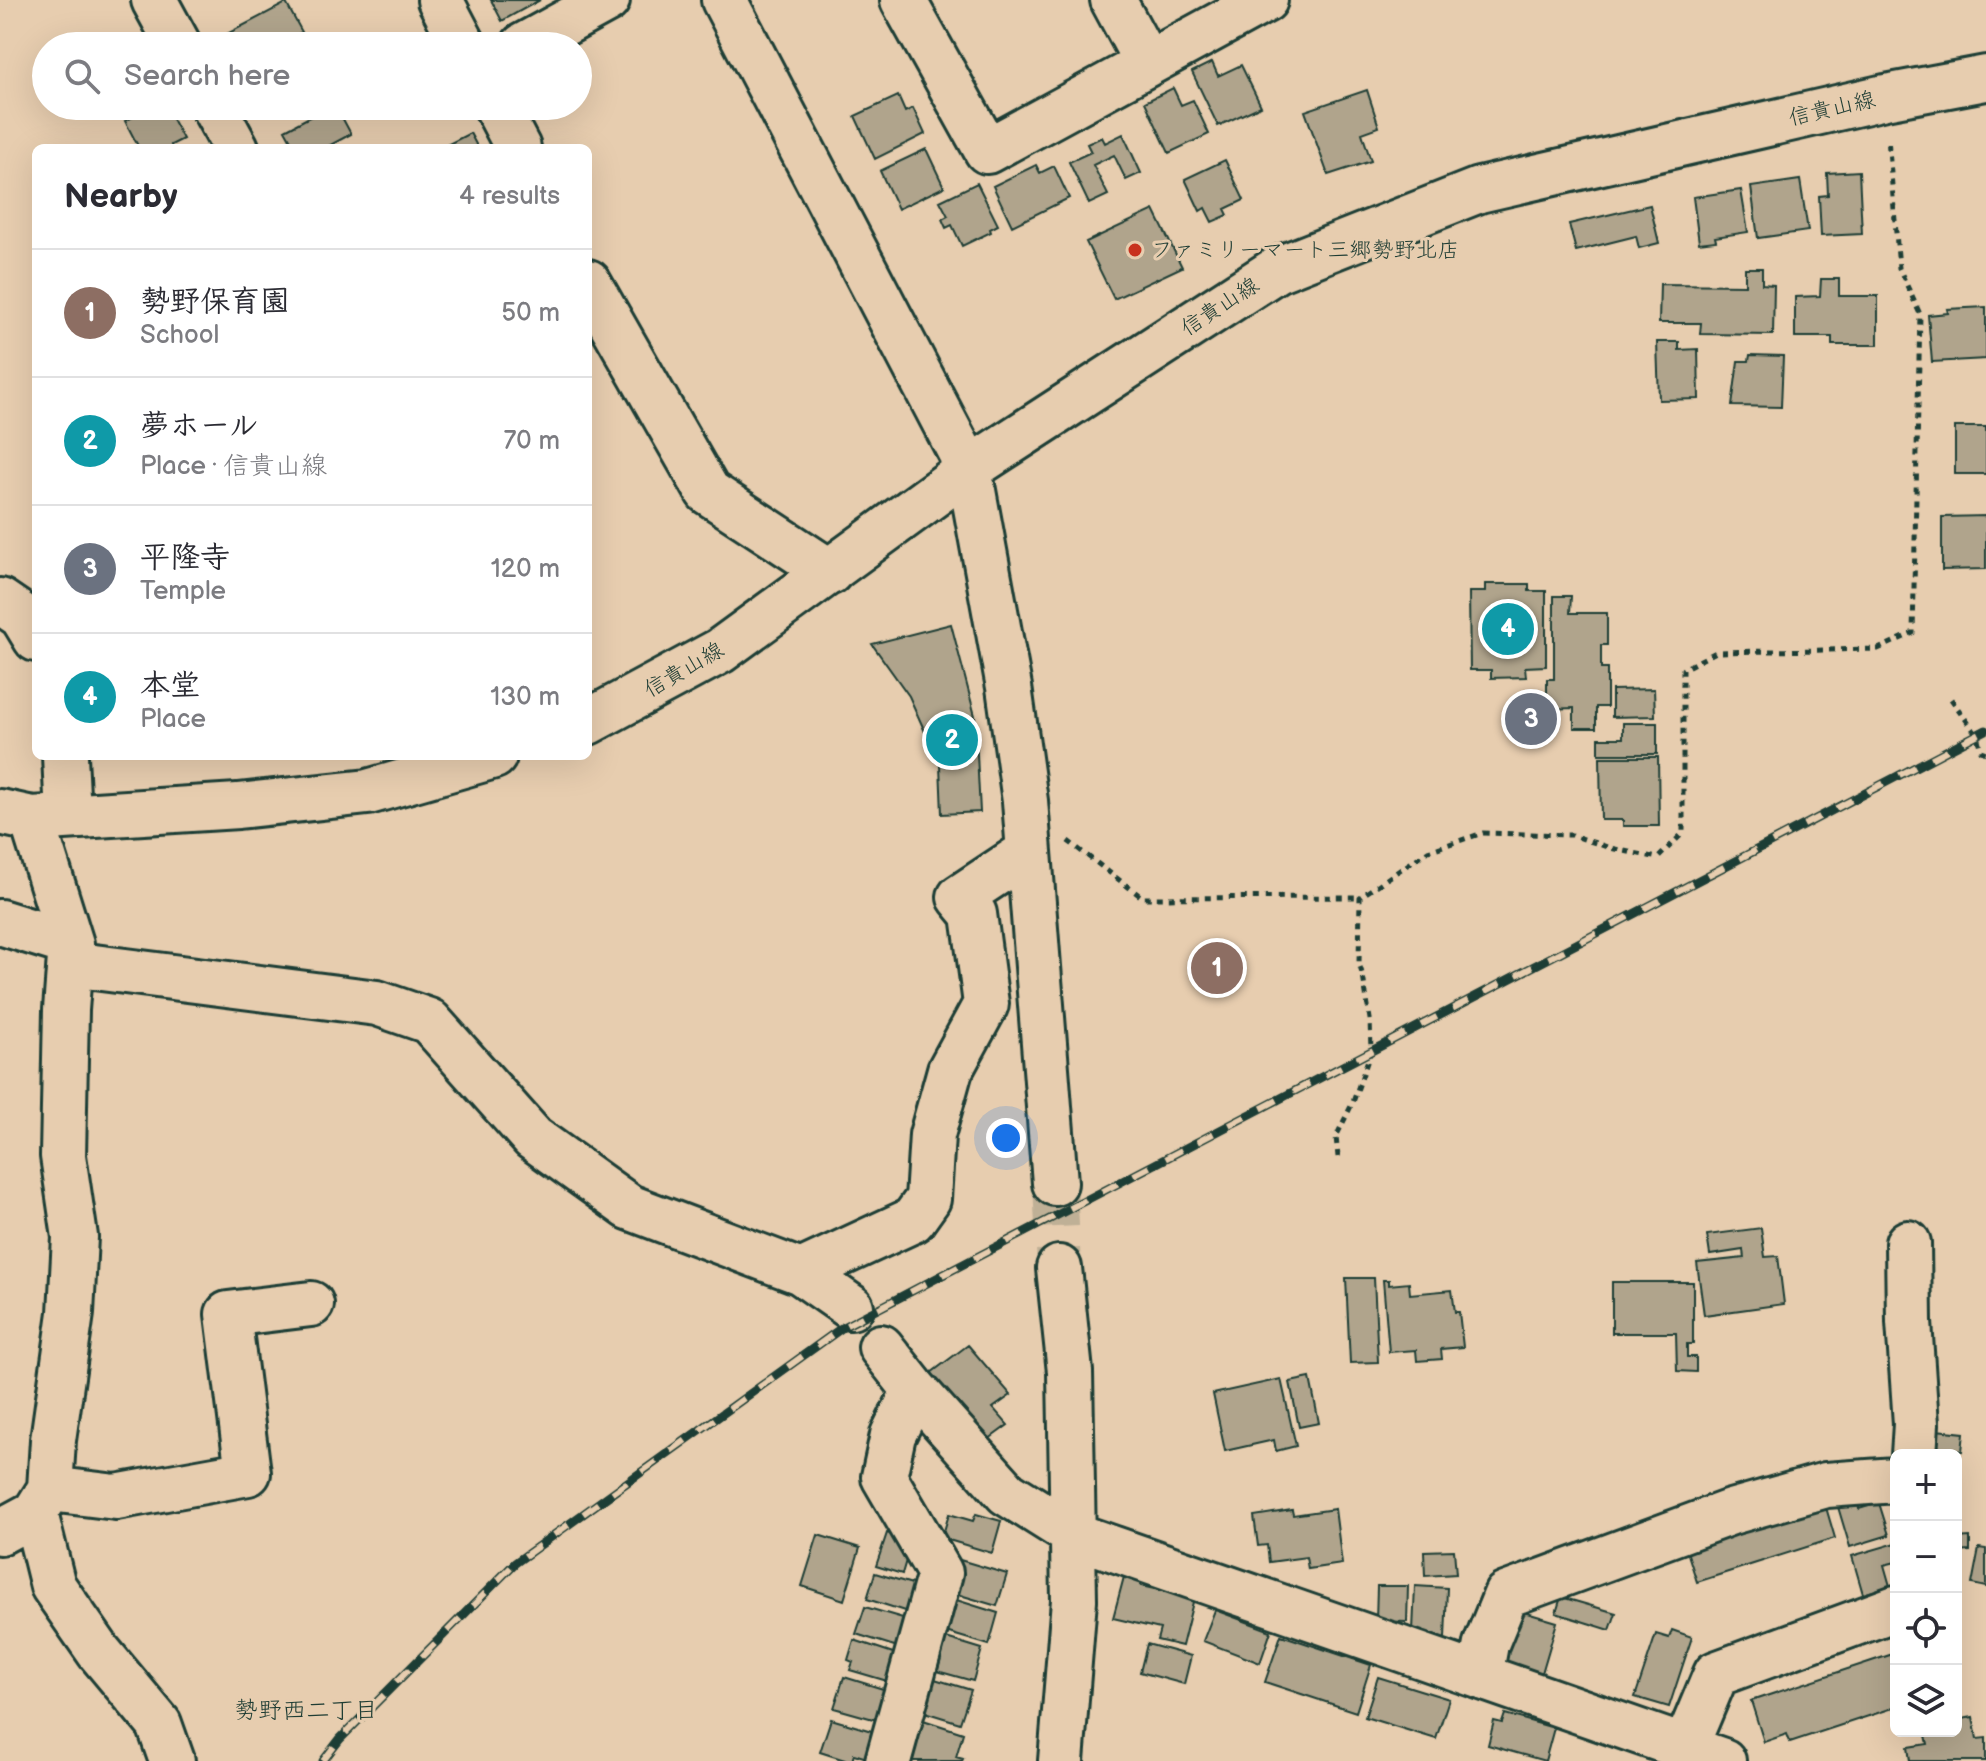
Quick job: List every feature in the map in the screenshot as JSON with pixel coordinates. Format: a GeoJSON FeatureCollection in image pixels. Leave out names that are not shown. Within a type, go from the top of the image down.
{"type":"FeatureCollection","features":[{"type":"Feature","properties":{"kind":"street"},"geometry":{"type":"LineString","coordinates":[[154,0],[171,32]]}},
{"type":"Feature","properties":{"kind":"street"},"geometry":{"type":"LineString","coordinates":[[440,0],[457,32]]}},
{"type":"Feature","properties":{"kind":"street"},"geometry":{"type":"LineString","coordinates":[[549,32],[607,0]]}},
{"type":"Feature","properties":{"kind":"street"},"geometry":{"type":"LineString","coordinates":[[724,0],[969,469],[1009,687],[1025,801],[1044,846],[1055,1183]]}},
{"type":"Feature","properties":{"kind":"street"},"geometry":{"type":"LineString","coordinates":[[903,0],[987,151],[1265,0]]}},
{"type":"Feature","properties":{"kind":"street"},"geometry":{"type":"LineString","coordinates":[[1113,0],[1147,63]]}},
{"type":"Feature","properties":{"kind":"street","name":"信貴山線"},"geometry":{"type":"LineString","coordinates":[[592,720],[720,651],[969,469],[1276,270],[1479,190],[1885,97],[1986,78]]}},
{"type":"Feature","properties":{"kind":"street"},"geometry":{"type":"LineString","coordinates":[[221,120],[234,144]]}},
{"type":"Feature","properties":{"kind":"street"},"geometry":{"type":"LineString","coordinates":[[503,120],[516,144]]}},
{"type":"Feature","properties":{"kind":"street"},"geometry":{"type":"LineString","coordinates":[[592,297],[600,328],[708,492],[830,572]]}},
{"type":"Feature","properties":{"kind":"street"},"geometry":{"type":"LineString","coordinates":[[0,601],[22,616],[32,632]]}},
{"type":"Feature","properties":{"kind":"street"},"geometry":{"type":"LineString","coordinates":[[63,760],[34,815],[70,954],[63,1156],[75,1237],[71,1313],[53,1440],[28,1511],[53,1586],[99,1652],[159,1724],[172,1761]]}},
{"type":"Feature","properties":{"kind":"street"},"geometry":{"type":"LineString","coordinates":[[34,815],[238,806],[368,792],[480,760]]}},
{"type":"Feature","properties":{"kind":"street"},"geometry":{"type":"LineString","coordinates":[[801,1272],[913,1220],[928,1199],[932,1135],[950,1070],[986,1004],[974,914],[960,897],[1044,846]]}},
{"type":"Feature","properties":{"kind":"street"},"geometry":{"type":"LineString","coordinates":[[0,922],[70,954],[377,1003],[429,1021],[533,1138],[629,1207],[801,1272],[851,1307]]}},
{"type":"Feature","properties":{"kind":"street"},"geometry":{"type":"LineString","coordinates":[[1908,1243],[1914,1449]]}},
{"type":"Feature","properties":{"kind":"street"},"geometry":{"type":"LineString","coordinates":[[1059,1268],[1070,1372],[1074,1535],[1074,1600],[1061,1761]]}},
{"type":"Feature","properties":{"kind":"street"},"geometry":{"type":"LineString","coordinates":[[28,1511],[248,1473],[228,1314],[311,1304]]}},
{"type":"Feature","properties":{"kind":"street"},"geometry":{"type":"LineString","coordinates":[[881,1347],[1007,1493],[1074,1535],[1704,1754],[1716,1674],[1890,1610]]}},
{"type":"Feature","properties":{"kind":"street"},"geometry":{"type":"LineString","coordinates":[[888,1761],[940,1573],[884,1477],[893,1435],[915,1390]]}},
{"type":"Feature","properties":{"kind":"street"},"geometry":{"type":"LineString","coordinates":[[1480,1676],[1486,1644],[1506,1595],[1731,1512],[1826,1485],[1890,1480]]}},
{"type":"Feature","properties":{"kind":"path"},"geometry":{"type":"LineString","coordinates":[[1044,846],[1067,840],[1143,898],[1360,897],[1428,851],[1483,833],[1572,835],[1610,848],[1658,858],[1683,833],[1683,669],[1716,652],[1878,649],[1913,633],[1920,314],[1899,268],[1885,97]]}},
{"type":"Feature","properties":{"kind":"path"},"geometry":{"type":"LineString","coordinates":[[1951,699],[1977,735],[1981,751],[1986,753]]}},
{"type":"Feature","properties":{"kind":"path"},"geometry":{"type":"LineString","coordinates":[[1338,1157],[1336,1137],[1353,1102],[1371,1051],[1370,1019],[1359,964],[1360,897]]}},
{"type":"Feature","properties":{"kind":"building"},"geometry":{"type":"Polygon","coordinates":[[[491,0],[540,0],[502,21],[491,0]]]}},
{"type":"Feature","properties":{"kind":"building"},"geometry":{"type":"Polygon","coordinates":[[[286,3],[302,32],[231,32],[286,3]]]}},
{"type":"Feature","properties":{"kind":"building"},"geometry":{"type":"Polygon","coordinates":[[[1212,62],[1218,76],[1241,65],[1261,106],[1218,126],[1192,72],[1212,62]]]}},
{"type":"Feature","properties":{"kind":"building"},"geometry":{"type":"Polygon","coordinates":[[[1173,88],[1181,105],[1193,100],[1209,134],[1169,153],[1145,102],[1173,88]]]}},
{"type":"Feature","properties":{"kind":"building"},"geometry":{"type":"Polygon","coordinates":[[[1367,90],[1379,127],[1362,133],[1371,161],[1328,175],[1305,111],[1367,90]]]}},
{"type":"Feature","properties":{"kind":"building"},"geometry":{"type":"Polygon","coordinates":[[[898,96],[905,112],[913,108],[925,134],[875,159],[855,116],[898,96]]]}},
{"type":"Feature","properties":{"kind":"building"},"geometry":{"type":"Polygon","coordinates":[[[173,120],[183,139],[173,144],[137,144],[125,121],[173,120]]]}},
{"type":"Feature","properties":{"kind":"building"},"geometry":{"type":"Polygon","coordinates":[[[304,120],[344,120],[351,134],[332,144],[293,144],[285,130],[304,120]]]}},
{"type":"Feature","properties":{"kind":"building"},"geometry":{"type":"Polygon","coordinates":[[[470,133],[476,144],[449,144],[470,133]]]}},
{"type":"Feature","properties":{"kind":"building"},"geometry":{"type":"Polygon","coordinates":[[[1123,134],[1141,173],[1126,180],[1114,155],[1093,165],[1108,195],[1089,204],[1069,162],[1091,152],[1087,144],[1102,137],[1105,143],[1123,134]]]}},
{"type":"Feature","properties":{"kind":"building"},"geometry":{"type":"Polygon","coordinates":[[[926,149],[944,187],[898,209],[880,171],[926,149]]]}},
{"type":"Feature","properties":{"kind":"building"},"geometry":{"type":"Polygon","coordinates":[[[1225,160],[1244,200],[1225,209],[1228,215],[1212,222],[1205,208],[1200,211],[1185,179],[1225,160]]]}},
{"type":"Feature","properties":{"kind":"building"},"geometry":{"type":"Polygon","coordinates":[[[1036,165],[1040,173],[1054,166],[1069,198],[1012,226],[993,186],[1036,165]]]}},
{"type":"Feature","properties":{"kind":"building"},"geometry":{"type":"Polygon","coordinates":[[[1859,171],[1862,234],[1821,236],[1819,196],[1828,195],[1827,173],[1859,171]]]}},
{"type":"Feature","properties":{"kind":"building"},"geometry":{"type":"Polygon","coordinates":[[[1800,180],[1808,231],[1758,238],[1751,187],[1800,180]]]}},
{"type":"Feature","properties":{"kind":"building"},"geometry":{"type":"Polygon","coordinates":[[[977,183],[998,225],[990,229],[991,232],[962,246],[952,225],[946,228],[942,219],[948,216],[940,201],[977,183]]]}},
{"type":"Feature","properties":{"kind":"building"},"geometry":{"type":"Polygon","coordinates":[[[1741,190],[1748,232],[1699,243],[1693,197],[1741,190]]]}},
{"type":"Feature","properties":{"kind":"building"},"geometry":{"type":"Polygon","coordinates":[[[1650,205],[1659,243],[1639,248],[1636,236],[1576,251],[1569,224],[1650,205]]]}},
{"type":"Feature","properties":{"kind":"building"},"geometry":{"type":"Polygon","coordinates":[[[1154,210],[1182,267],[1114,299],[1086,242],[1154,210]]]}},
{"type":"Feature","properties":{"kind":"building"},"geometry":{"type":"Polygon","coordinates":[[[1745,268],[1762,268],[1762,284],[1774,285],[1773,335],[1700,334],[1701,323],[1659,323],[1660,284],[1745,285],[1745,268]]]}},
{"type":"Feature","properties":{"kind":"building"},"geometry":{"type":"Polygon","coordinates":[[[1821,279],[1839,279],[1839,296],[1878,296],[1878,345],[1832,345],[1832,337],[1795,337],[1795,297],[1820,296],[1821,279]]]}},
{"type":"Feature","properties":{"kind":"building"},"geometry":{"type":"Polygon","coordinates":[[[1986,307],[1986,359],[1932,362],[1928,315],[1948,313],[1947,309],[1986,307]]]}},
{"type":"Feature","properties":{"kind":"building"},"geometry":{"type":"Polygon","coordinates":[[[1657,342],[1679,342],[1679,350],[1698,349],[1699,399],[1659,400],[1657,342]]]}},
{"type":"Feature","properties":{"kind":"building"},"geometry":{"type":"Polygon","coordinates":[[[1750,355],[1783,356],[1781,407],[1732,406],[1738,361],[1749,361],[1750,355]]]}},
{"type":"Feature","properties":{"kind":"building"},"geometry":{"type":"Polygon","coordinates":[[[1955,427],[1986,427],[1986,474],[1955,474],[1955,427]]]}},
{"type":"Feature","properties":{"kind":"building"},"geometry":{"type":"Polygon","coordinates":[[[1986,516],[1986,569],[1942,570],[1942,517],[1986,516]]]}},
{"type":"Feature","properties":{"kind":"building"},"geometry":{"type":"Polygon","coordinates":[[[1485,584],[1529,584],[1529,591],[1546,591],[1546,666],[1525,667],[1526,677],[1491,678],[1491,670],[1470,670],[1469,592],[1485,592],[1485,584]]]}},
{"type":"Feature","properties":{"kind":"building"},"geometry":{"type":"Polygon","coordinates":[[[1554,596],[1571,596],[1570,613],[1607,613],[1607,645],[1601,645],[1601,669],[1607,669],[1607,707],[1596,707],[1596,728],[1574,728],[1574,708],[1547,709],[1547,679],[1554,679],[1554,596]]]}},
{"type":"Feature","properties":{"kind":"building"},"geometry":{"type":"Polygon","coordinates":[[[951,624],[975,716],[980,812],[942,814],[940,765],[909,696],[872,644],[951,624]]]}},
{"type":"Feature","properties":{"kind":"building"},"geometry":{"type":"Polygon","coordinates":[[[1654,689],[1655,716],[1612,717],[1612,690],[1654,689]]]}},
{"type":"Feature","properties":{"kind":"building"},"geometry":{"type":"Polygon","coordinates":[[[1623,723],[1657,723],[1657,754],[1599,754],[1599,738],[1623,738],[1623,723]]]}},
{"type":"Feature","properties":{"kind":"building"},"geometry":{"type":"Polygon","coordinates":[[[1600,757],[1658,757],[1659,826],[1623,826],[1623,820],[1601,820],[1600,757]]]}},
{"type":"Feature","properties":{"kind":"building"},"geometry":{"type":"Polygon","coordinates":[[[1761,1228],[1765,1257],[1778,1256],[1784,1304],[1704,1315],[1697,1263],[1744,1258],[1743,1250],[1710,1255],[1707,1235],[1761,1228]]]}},
{"type":"Feature","properties":{"kind":"building"},"geometry":{"type":"Polygon","coordinates":[[[1346,1278],[1374,1278],[1378,1362],[1350,1363],[1346,1278]]]}},
{"type":"Feature","properties":{"kind":"building"},"geometry":{"type":"Polygon","coordinates":[[[1383,1280],[1389,1280],[1389,1285],[1409,1283],[1410,1294],[1452,1290],[1455,1312],[1459,1312],[1463,1347],[1441,1349],[1442,1359],[1417,1361],[1416,1350],[1389,1352],[1383,1280]]]}},
{"type":"Feature","properties":{"kind":"building"},"geometry":{"type":"Polygon","coordinates":[[[1612,1282],[1693,1282],[1693,1344],[1687,1344],[1687,1357],[1696,1357],[1696,1372],[1677,1371],[1676,1333],[1612,1333],[1612,1282]]]}},
{"type":"Feature","properties":{"kind":"building"},"geometry":{"type":"Polygon","coordinates":[[[968,1345],[1011,1395],[993,1408],[1008,1425],[985,1442],[927,1376],[968,1345]]]}},
{"type":"Feature","properties":{"kind":"building"},"geometry":{"type":"Polygon","coordinates":[[[1310,1378],[1319,1423],[1299,1427],[1290,1382],[1310,1378]]]}},
{"type":"Feature","properties":{"kind":"building"},"geometry":{"type":"Polygon","coordinates":[[[1281,1379],[1296,1446],[1276,1451],[1274,1440],[1225,1451],[1213,1394],[1281,1379]]]}},
{"type":"Feature","properties":{"kind":"building"},"geometry":{"type":"Polygon","coordinates":[[[1936,1430],[1964,1433],[1962,1451],[1933,1447],[1936,1430]]]}},
{"type":"Feature","properties":{"kind":"building"},"geometry":{"type":"Polygon","coordinates":[[[1857,1501],[1859,1509],[1879,1503],[1889,1535],[1850,1547],[1838,1507],[1857,1501]]]}},
{"type":"Feature","properties":{"kind":"building"},"geometry":{"type":"Polygon","coordinates":[[[1825,1504],[1835,1538],[1697,1582],[1686,1548],[1825,1504]]]}},
{"type":"Feature","properties":{"kind":"building"},"geometry":{"type":"Polygon","coordinates":[[[1335,1509],[1342,1564],[1308,1569],[1306,1557],[1269,1562],[1267,1545],[1258,1546],[1254,1516],[1292,1510],[1293,1515],[1335,1509]]]}},
{"type":"Feature","properties":{"kind":"building"},"geometry":{"type":"Polygon","coordinates":[[[949,1514],[973,1521],[976,1514],[1001,1521],[992,1553],[942,1538],[949,1514]]]}},
{"type":"Feature","properties":{"kind":"building"},"geometry":{"type":"Polygon","coordinates":[[[887,1533],[901,1538],[899,1546],[909,1550],[902,1574],[876,1566],[887,1533]]]}},
{"type":"Feature","properties":{"kind":"building"},"geometry":{"type":"Polygon","coordinates":[[[818,1535],[860,1548],[844,1600],[802,1586],[818,1535]]]}},
{"type":"Feature","properties":{"kind":"building"},"geometry":{"type":"Polygon","coordinates":[[[1970,1537],[1970,1551],[1962,1552],[1962,1538],[1970,1537]]]}},
{"type":"Feature","properties":{"kind":"building"},"geometry":{"type":"Polygon","coordinates":[[[1890,1545],[1890,1564],[1884,1565],[1890,1586],[1863,1594],[1852,1556],[1890,1545]]]}},
{"type":"Feature","properties":{"kind":"building"},"geometry":{"type":"Polygon","coordinates":[[[1979,1548],[1986,1549],[1986,1587],[1972,1584],[1979,1548]]]}},
{"type":"Feature","properties":{"kind":"building"},"geometry":{"type":"Polygon","coordinates":[[[1454,1550],[1456,1574],[1425,1576],[1424,1551],[1454,1550]]]}},
{"type":"Feature","properties":{"kind":"building"},"geometry":{"type":"Polygon","coordinates":[[[960,1560],[1007,1574],[997,1606],[950,1592],[960,1560]]]}},
{"type":"Feature","properties":{"kind":"building"},"geometry":{"type":"Polygon","coordinates":[[[875,1573],[922,1587],[914,1614],[867,1599],[875,1573]]]}},
{"type":"Feature","properties":{"kind":"building"},"geometry":{"type":"Polygon","coordinates":[[[1125,1573],[1143,1577],[1141,1586],[1194,1598],[1182,1646],[1157,1640],[1160,1629],[1113,1618],[1125,1573]]]}},
{"type":"Feature","properties":{"kind":"building"},"geometry":{"type":"Polygon","coordinates":[[[1377,1586],[1408,1586],[1407,1622],[1376,1621],[1377,1586]]]}},
{"type":"Feature","properties":{"kind":"building"},"geometry":{"type":"Polygon","coordinates":[[[1415,1586],[1447,1588],[1445,1639],[1422,1638],[1422,1632],[1413,1631],[1415,1586]]]}},
{"type":"Feature","properties":{"kind":"building"},"geometry":{"type":"Polygon","coordinates":[[[1561,1597],[1616,1613],[1610,1630],[1556,1613],[1561,1597]]]}},
{"type":"Feature","properties":{"kind":"building"},"geometry":{"type":"Polygon","coordinates":[[[950,1598],[998,1613],[989,1645],[939,1630],[950,1598]]]}},
{"type":"Feature","properties":{"kind":"building"},"geometry":{"type":"Polygon","coordinates":[[[865,1607],[913,1621],[904,1649],[856,1634],[865,1607]]]}},
{"type":"Feature","properties":{"kind":"building"},"geometry":{"type":"Polygon","coordinates":[[[1215,1610],[1271,1631],[1260,1663],[1203,1641],[1215,1610]]]}},
{"type":"Feature","properties":{"kind":"building"},"geometry":{"type":"Polygon","coordinates":[[[1520,1611],[1557,1622],[1542,1673],[1504,1661],[1520,1611]]]}},
{"type":"Feature","properties":{"kind":"building"},"geometry":{"type":"Polygon","coordinates":[[[1672,1630],[1692,1637],[1669,1707],[1635,1697],[1656,1634],[1669,1638],[1672,1630]]]}},
{"type":"Feature","properties":{"kind":"building"},"geometry":{"type":"Polygon","coordinates":[[[1281,1635],[1371,1665],[1356,1712],[1265,1682],[1281,1635]]]}},
{"type":"Feature","properties":{"kind":"building"},"geometry":{"type":"Polygon","coordinates":[[[946,1638],[982,1649],[973,1681],[930,1669],[934,1656],[939,1658],[946,1638]]]}},
{"type":"Feature","properties":{"kind":"building"},"geometry":{"type":"Polygon","coordinates":[[[854,1640],[902,1656],[894,1683],[850,1670],[853,1662],[848,1660],[854,1640]]]}},
{"type":"Feature","properties":{"kind":"building"},"geometry":{"type":"Polygon","coordinates":[[[1147,1644],[1191,1656],[1184,1684],[1140,1672],[1147,1644]]]}},
{"type":"Feature","properties":{"kind":"building"},"geometry":{"type":"Polygon","coordinates":[[[1890,1655],[1890,1709],[1790,1742],[1787,1734],[1764,1742],[1751,1701],[1890,1655]]]}},
{"type":"Feature","properties":{"kind":"building"},"geometry":{"type":"Polygon","coordinates":[[[844,1677],[893,1692],[884,1722],[834,1708],[844,1677]]]}},
{"type":"Feature","properties":{"kind":"building"},"geometry":{"type":"Polygon","coordinates":[[[928,1677],[971,1690],[960,1723],[918,1710],[928,1677]]]}},
{"type":"Feature","properties":{"kind":"building"},"geometry":{"type":"Polygon","coordinates":[[[1378,1677],[1449,1699],[1436,1739],[1365,1717],[1378,1677]]]}},
{"type":"Feature","properties":{"kind":"building"},"geometry":{"type":"Polygon","coordinates":[[[1505,1714],[1554,1728],[1545,1761],[1488,1745],[1494,1721],[1502,1723],[1505,1714]]]}},
{"type":"Feature","properties":{"kind":"building"},"geometry":{"type":"Polygon","coordinates":[[[1973,1717],[1977,1739],[1986,1738],[1986,1761],[1910,1761],[1908,1747],[1928,1744],[1926,1737],[1962,1737],[1962,1719],[1973,1717]]]}},
{"type":"Feature","properties":{"kind":"building"},"geometry":{"type":"Polygon","coordinates":[[[917,1718],[963,1733],[956,1757],[962,1761],[904,1761],[917,1718]]]}},
{"type":"Feature","properties":{"kind":"building"},"geometry":{"type":"Polygon","coordinates":[[[831,1719],[875,1732],[867,1758],[854,1754],[852,1761],[848,1761],[820,1752],[831,1719]]]}},
{"type":"Feature","properties":{"kind":"tunnel"},"geometry":{"type":"LineString","coordinates":[[1055,1183],[1059,1268]]}},
{"type":"Feature","properties":{"kind":"railway"},"geometry":{"type":"LineString","coordinates":[[323,1761],[340,1739],[515,1563],[843,1327],[1986,730]]}},
{"type":"Feature","properties":{"kind":"place","name":"ファミリーマート三郷勢野北店"},"geometry":{"type":"Point","coordinates":[1135,250]}},
{"type":"Feature","properties":{"kind":"place","name":"本堂"},"geometry":{"type":"Point","coordinates":[1508,629]}},
{"type":"Feature","properties":{"kind":"place","name":"平隆寺"},"geometry":{"type":"Point","coordinates":[1531,719]}},
{"type":"Feature","properties":{"kind":"place","name":"夢ホール"},"geometry":{"type":"Point","coordinates":[952,740]}},
{"type":"Feature","properties":{"kind":"place","name":"勢野保育園"},"geometry":{"type":"Point","coordinates":[1217,968]}},
{"type":"Feature","properties":{"kind":"district","name":"勢野西二丁目"},"geometry":{"type":"Point","coordinates":[306,1710]}}]}
